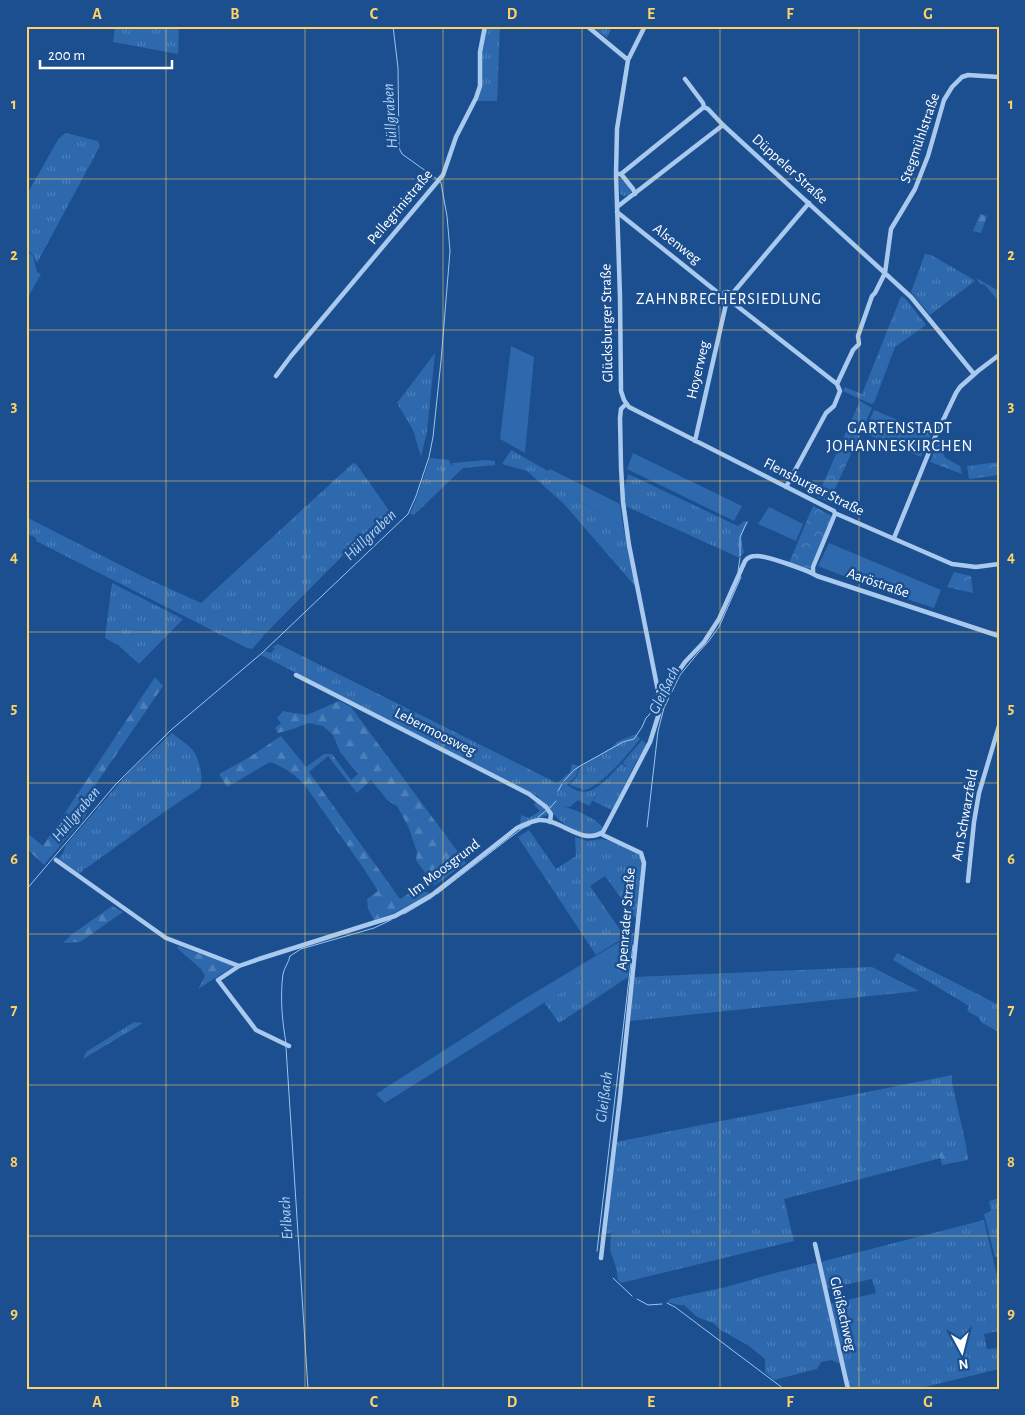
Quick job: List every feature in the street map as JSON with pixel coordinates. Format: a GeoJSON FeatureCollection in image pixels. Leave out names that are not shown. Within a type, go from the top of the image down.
{"type":"FeatureCollection","features":[{"type":"Feature","properties":{"kind":"street","name":"Pellegrinistraße"},"geometry":{"type":"LineString","coordinates":[[276,376],[444,176],[456,137],[480,86],[480,52],[485,26]]}},
{"type":"Feature","properties":{"kind":"street"},"geometry":{"type":"LineString","coordinates":[[587,26],[628,60]]}},
{"type":"Feature","properties":{"kind":"street","name":"Glücksburger Straße"},"geometry":{"type":"LineString","coordinates":[[645,26],[628,60],[617,129],[621,391],[626,404],[621,409],[620,418],[621,466],[623,502],[629,545],[661,707]]}},
{"type":"Feature","properties":{"kind":"street","name":"Stegmühlstraße"},"geometry":{"type":"LineString","coordinates":[[885,273],[891,230],[915,189],[928,156],[944,100],[948,93],[957,81],[968,75],[999,77]]}},
{"type":"Feature","properties":{"kind":"street","name":"Düppeler Straße"},"geometry":{"type":"LineString","coordinates":[[685,79],[704,106],[723,125],[911,297],[974,374]]}},
{"type":"Feature","properties":{"kind":"street"},"geometry":{"type":"LineString","coordinates":[[635,194],[633,189],[619,174],[704,106]]}},
{"type":"Feature","properties":{"kind":"street"},"geometry":{"type":"LineString","coordinates":[[617,210],[723,125]]}},
{"type":"Feature","properties":{"kind":"street"},"geometry":{"type":"LineString","coordinates":[[732,302],[732,294],[809,203]]}},
{"type":"Feature","properties":{"kind":"street","name":"Alsenweg"},"geometry":{"type":"LineString","coordinates":[[617,210],[722,296],[722,300],[726,304]]}},
{"type":"Feature","properties":{"kind":"street"},"geometry":{"type":"LineString","coordinates":[[837,384],[853,350],[859,344],[858,336],[872,296],[885,273]]}},
{"type":"Feature","properties":{"kind":"street"},"geometry":{"type":"LineString","coordinates":[[722,296],[727,292],[732,294]]}},
{"type":"Feature","properties":{"kind":"street"},"geometry":{"type":"LineString","coordinates":[[732,302],[837,384],[840,391],[834,406],[826,413],[786,487]]}},
{"type":"Feature","properties":{"kind":"street"},"geometry":{"type":"LineString","coordinates":[[726,304],[732,302]]}},
{"type":"Feature","properties":{"kind":"street","name":"Hoyerweg"},"geometry":{"type":"LineString","coordinates":[[695,441],[726,304]]}},
{"type":"Feature","properties":{"kind":"street"},"geometry":{"type":"LineString","coordinates":[[894,538],[936,435],[956,393],[974,374],[999,356]]}},
{"type":"Feature","properties":{"kind":"street","name":"Flensburger Straße"},"geometry":{"type":"LineString","coordinates":[[626,404],[830,509],[835,514],[958,566],[976,567],[999,564]]}},
{"type":"Feature","properties":{"kind":"street"},"geometry":{"type":"LineString","coordinates":[[813,572],[813,567],[835,514]]}},
{"type":"Feature","properties":{"kind":"street","name":"Aaröstraße"},"geometry":{"type":"LineString","coordinates":[[661,707],[681,669],[704,642],[720,619],[745,560],[749,556],[767,557],[805,571],[813,572],[817,576],[999,636]]}},
{"type":"Feature","properties":{"kind":"street","name":"Lebermoosweg"},"geometry":{"type":"LineString","coordinates":[[296,675],[529,794],[551,814],[550,822]]}},
{"type":"Feature","properties":{"kind":"street"},"geometry":{"type":"LineString","coordinates":[[601,833],[610,821],[650,742],[661,707]]}},
{"type":"Feature","properties":{"kind":"street","name":"Am Schwarzfeld"},"geometry":{"type":"LineString","coordinates":[[968,881],[979,793],[999,726]]}},
{"type":"Feature","properties":{"kind":"street","name":"Im Moosgrund"},"geometry":{"type":"LineString","coordinates":[[289,1046],[256,1030],[218,980],[239,966],[395,916],[432,895],[517,828],[531,822],[539,820],[550,822],[583,836],[593,836],[601,833]]}},
{"type":"Feature","properties":{"kind":"street","name":"Apenrader Straße"},"geometry":{"type":"LineString","coordinates":[[601,833],[642,853],[644,863],[620,1098],[601,1258]]}},
{"type":"Feature","properties":{"kind":"street"},"geometry":{"type":"LineString","coordinates":[[56,860],[166,938],[239,966]]}},
{"type":"Feature","properties":{"kind":"street","name":"Gleißachweg"},"geometry":{"type":"LineString","coordinates":[[815,1244],[848,1389]]}},
{"type":"Feature","properties":{"kind":"green space"},"geometry":{"type":"Polygon","coordinates":[[[115,26],[179,26],[178,54],[113,42],[115,26]]]}},
{"type":"Feature","properties":{"kind":"green space"},"geometry":{"type":"Polygon","coordinates":[[[486,26],[500,26],[497,101],[476,101],[479,93],[481,53],[486,26]]]}},
{"type":"Feature","properties":{"kind":"green space"},"geometry":{"type":"Polygon","coordinates":[[[591,26],[612,26],[607,38],[591,26]]]}},
{"type":"Feature","properties":{"kind":"green space"},"geometry":{"type":"Polygon","coordinates":[[[66,133],[98,141],[100,146],[37,263],[33,255],[26,248],[26,196],[59,138],[66,133]]]}},
{"type":"Feature","properties":{"kind":"green space"},"geometry":{"type":"Polygon","coordinates":[[[620,180],[629,187],[630,195],[624,196],[620,194],[620,180]]]}},
{"type":"Feature","properties":{"kind":"green space"},"geometry":{"type":"Polygon","coordinates":[[[980,214],[987,216],[981,233],[973,231],[980,214]]]}},
{"type":"Feature","properties":{"kind":"green space"},"geometry":{"type":"Polygon","coordinates":[[[26,250],[33,256],[37,272],[41,274],[26,301],[26,250]]]}},
{"type":"Feature","properties":{"kind":"green space"},"geometry":{"type":"Polygon","coordinates":[[[925,254],[931,255],[975,281],[930,315],[911,292],[925,254]]]}},
{"type":"Feature","properties":{"kind":"green space"},"geometry":{"type":"Polygon","coordinates":[[[976,278],[999,291],[999,302],[985,285],[980,284],[976,278]]]}},
{"type":"Feature","properties":{"kind":"green space"},"geometry":{"type":"Polygon","coordinates":[[[901,296],[905,298],[926,325],[895,347],[874,403],[871,404],[843,391],[845,387],[862,394],[901,296]]]}},
{"type":"Feature","properties":{"kind":"green space"},"geometry":{"type":"Polygon","coordinates":[[[511,346],[534,357],[525,453],[500,439],[511,346]]]}},
{"type":"Feature","properties":{"kind":"green space"},"geometry":{"type":"Polygon","coordinates":[[[435,353],[427,431],[421,457],[413,430],[397,403],[435,353]]]}},
{"type":"Feature","properties":{"kind":"green space"},"geometry":{"type":"Polygon","coordinates":[[[860,401],[872,408],[829,502],[817,497],[860,401]]]}},
{"type":"Feature","properties":{"kind":"green space"},"geometry":{"type":"Polygon","coordinates":[[[874,410],[931,434],[921,457],[864,433],[874,410]]]}},
{"type":"Feature","properties":{"kind":"green space"},"geometry":{"type":"Polygon","coordinates":[[[939,441],[944,456],[960,466],[962,474],[930,462],[939,441]]]}},
{"type":"Feature","properties":{"kind":"green space"},"geometry":{"type":"Polygon","coordinates":[[[511,450],[548,471],[550,469],[555,484],[572,497],[623,526],[635,586],[564,504],[527,471],[502,464],[511,450]]]}},
{"type":"Feature","properties":{"kind":"green space"},"geometry":{"type":"Polygon","coordinates":[[[633,453],[742,506],[734,521],[627,469],[633,453]]]}},
{"type":"Feature","properties":{"kind":"green space"},"geometry":{"type":"Polygon","coordinates":[[[430,458],[449,460],[452,467],[452,463],[486,460],[495,461],[495,465],[463,468],[414,515],[410,514],[430,458]]]}},
{"type":"Feature","properties":{"kind":"green space"},"geometry":{"type":"Polygon","coordinates":[[[999,462],[999,475],[969,479],[967,466],[999,462]]]}},
{"type":"Feature","properties":{"kind":"green space"},"geometry":{"type":"Polygon","coordinates":[[[353,463],[357,465],[390,512],[365,533],[252,649],[36,541],[36,538],[26,533],[26,517],[146,578],[201,603],[353,463]]]}},
{"type":"Feature","properties":{"kind":"green space"},"geometry":{"type":"Polygon","coordinates":[[[550,469],[620,504],[623,526],[572,497],[554,484],[550,469]]]}},
{"type":"Feature","properties":{"kind":"green space"},"geometry":{"type":"Polygon","coordinates":[[[628,474],[738,526],[744,521],[748,522],[742,537],[744,552],[740,558],[625,506],[624,490],[628,474]]]}},
{"type":"Feature","properties":{"kind":"green space"},"geometry":{"type":"Polygon","coordinates":[[[813,506],[832,516],[810,568],[807,570],[789,563],[813,506]]]}},
{"type":"Feature","properties":{"kind":"green space"},"geometry":{"type":"Polygon","coordinates":[[[769,507],[803,524],[796,541],[758,524],[769,507]]]}},
{"type":"Feature","properties":{"kind":"green space"},"geometry":{"type":"Polygon","coordinates":[[[829,543],[941,590],[934,608],[874,588],[818,566],[829,543]]]}},
{"type":"Feature","properties":{"kind":"green space"},"geometry":{"type":"Polygon","coordinates":[[[954,572],[971,576],[973,593],[947,587],[954,572]]]}},
{"type":"Feature","properties":{"kind":"green space"},"geometry":{"type":"Polygon","coordinates":[[[112,583],[183,619],[139,664],[118,645],[105,638],[112,583]]]}},
{"type":"Feature","properties":{"kind":"green space"},"geometry":{"type":"Polygon","coordinates":[[[278,644],[557,783],[570,772],[572,764],[579,766],[576,776],[567,785],[578,791],[585,792],[603,783],[622,763],[626,767],[623,762],[642,740],[647,745],[637,760],[612,810],[593,801],[599,791],[589,806],[578,800],[570,807],[563,806],[595,820],[603,828],[597,833],[591,835],[583,834],[569,828],[553,813],[520,825],[521,815],[529,818],[540,811],[534,805],[539,797],[261,655],[265,651],[271,653],[275,648],[272,647],[278,644]]]}},
{"type":"Feature","properties":{"kind":"green space"},"geometry":{"type":"Polygon","coordinates":[[[155,677],[163,686],[81,806],[86,809],[87,814],[44,865],[26,848],[26,832],[43,846],[155,677]]]}},
{"type":"Feature","properties":{"kind":"green space"},"geometry":{"type":"Polygon","coordinates":[[[339,701],[351,707],[466,863],[435,885],[425,880],[426,874],[416,860],[417,852],[408,826],[397,806],[388,801],[371,780],[357,793],[328,756],[309,772],[400,899],[415,890],[431,893],[394,913],[374,920],[368,909],[367,899],[378,891],[300,780],[293,774],[270,762],[227,787],[219,774],[248,758],[281,736],[306,767],[324,754],[332,754],[351,780],[358,774],[340,752],[333,735],[323,726],[309,723],[278,733],[275,728],[281,723],[277,718],[283,711],[307,715],[339,701]]]}},
{"type":"Feature","properties":{"kind":"green space"},"geometry":{"type":"Polygon","coordinates":[[[172,733],[195,753],[201,773],[200,788],[83,869],[79,874],[58,859],[66,845],[129,772],[172,733]]]}},
{"type":"Feature","properties":{"kind":"green space"},"geometry":{"type":"Polygon","coordinates":[[[636,734],[640,739],[614,769],[599,782],[584,790],[570,785],[577,776],[580,767],[611,748],[617,742],[636,734]]]}},
{"type":"Feature","properties":{"kind":"green space"},"geometry":{"type":"Polygon","coordinates":[[[529,830],[556,869],[576,856],[575,837],[587,841],[601,839],[610,841],[639,853],[643,868],[637,920],[605,876],[590,886],[625,937],[596,955],[518,837],[529,830]]]}},
{"type":"Feature","properties":{"kind":"green space"},"geometry":{"type":"Polygon","coordinates":[[[112,906],[123,912],[80,942],[63,943],[71,935],[112,906]]]}},
{"type":"Feature","properties":{"kind":"green space"},"geometry":{"type":"Polygon","coordinates":[[[634,933],[631,948],[385,1103],[376,1094],[524,999],[634,933]]]}},
{"type":"Feature","properties":{"kind":"green space"},"geometry":{"type":"Polygon","coordinates":[[[178,946],[234,966],[198,989],[205,976],[201,969],[177,948],[178,946]]]}},
{"type":"Feature","properties":{"kind":"green space"},"geometry":{"type":"Polygon","coordinates":[[[631,948],[628,977],[559,1023],[544,1002],[631,948]]]}},
{"type":"Feature","properties":{"kind":"green space"},"geometry":{"type":"Polygon","coordinates":[[[897,953],[999,1005],[999,1032],[982,1023],[978,1017],[967,1011],[969,1006],[893,960],[897,953]]]}},
{"type":"Feature","properties":{"kind":"green space"},"geometry":{"type":"Polygon","coordinates":[[[872,967],[919,991],[630,1021],[634,977],[872,967]]]}},
{"type":"Feature","properties":{"kind":"green space"},"geometry":{"type":"Polygon","coordinates":[[[134,1022],[143,1023],[83,1059],[86,1052],[134,1022]]]}},
{"type":"Feature","properties":{"kind":"green space"},"geometry":{"type":"Polygon","coordinates":[[[952,1075],[952,1083],[966,1145],[939,1151],[941,1158],[784,1199],[794,1241],[621,1283],[618,1280],[610,1250],[611,1233],[606,1234],[616,1142],[952,1075]]]}},
{"type":"Feature","properties":{"kind":"green space"},"geometry":{"type":"Polygon","coordinates":[[[966,1145],[968,1160],[942,1165],[939,1151],[966,1145]]]}},
{"type":"Feature","properties":{"kind":"green space"},"geometry":{"type":"Polygon","coordinates":[[[999,1198],[999,1256],[995,1257],[984,1214],[991,1211],[989,1201],[999,1198]]]}},
{"type":"Feature","properties":{"kind":"green space"},"geometry":{"type":"Polygon","coordinates":[[[984,1220],[999,1284],[999,1331],[984,1334],[987,1349],[999,1348],[999,1369],[917,1389],[849,1389],[830,1304],[876,1293],[872,1279],[826,1289],[821,1263],[984,1220]]]}},
{"type":"Feature","properties":{"kind":"green space"},"geometry":{"type":"Polygon","coordinates":[[[815,1263],[841,1364],[831,1360],[821,1362],[817,1369],[774,1380],[765,1372],[765,1359],[749,1346],[721,1330],[713,1323],[697,1317],[684,1305],[667,1302],[670,1299],[726,1287],[815,1263]]]}},
{"type":"Feature","properties":{"kind":"waterway","name":"Hüllgraben"},"geometry":{"type":"LineString","coordinates":[[393,26],[398,68],[399,148],[402,154],[437,179]]}},
{"type":"Feature","properties":{"kind":"waterway","name":"Hüllgraben"},"geometry":{"type":"LineString","coordinates":[[26,890],[116,784],[171,730],[262,653],[408,514],[429,457],[441,361],[450,251],[447,216],[440,182]]}},
{"type":"Feature","properties":{"kind":"waterway","name":"Gleißach"},"geometry":{"type":"LineString","coordinates":[[740,556],[740,537],[747,522]]}},
{"type":"Feature","properties":{"kind":"waterway","name":"Gleißach"},"geometry":{"type":"LineString","coordinates":[[738,571],[740,558]]}},
{"type":"Feature","properties":{"kind":"waterway","name":"Gleißach"},"geometry":{"type":"LineString","coordinates":[[647,827],[658,731],[664,708],[680,675],[719,627],[741,577]]}},
{"type":"Feature","properties":{"kind":"waterway"},"geometry":{"type":"LineString","coordinates":[[564,781],[580,766],[623,742],[634,739],[657,703]]}},
{"type":"Feature","properties":{"kind":"waterway"},"geometry":{"type":"LineString","coordinates":[[558,791],[562,784]]}},
{"type":"Feature","properties":{"kind":"waterway"},"geometry":{"type":"LineString","coordinates":[[550,808],[556,801]]}},
{"type":"Feature","properties":{"kind":"waterway"},"geometry":{"type":"LineString","coordinates":[[538,817],[547,810]]}},
{"type":"Feature","properties":{"kind":"waterway"},"geometry":{"type":"LineString","coordinates":[[437,894],[508,839],[530,825]]}},
{"type":"Feature","properties":{"kind":"waterway","name":"Erlbach"},"geometry":{"type":"LineString","coordinates":[[404,914],[431,898]]}},
{"type":"Feature","properties":{"kind":"waterway","name":"Erlbach"},"geometry":{"type":"LineString","coordinates":[[286,1043],[282,991],[283,974],[290,956],[301,949],[374,928],[391,920]]}},
{"type":"Feature","properties":{"kind":"waterway","name":"Gleißach"},"geometry":{"type":"LineString","coordinates":[[597,1251],[633,945]]}},
{"type":"Feature","properties":{"kind":"waterway","name":"Erlbach"},"geometry":{"type":"LineString","coordinates":[[286,1047],[308,1389]]}},
{"type":"Feature","properties":{"kind":"waterway","name":"Gleißach"},"geometry":{"type":"LineString","coordinates":[[613,1278],[632,1296]]}},
{"type":"Feature","properties":{"kind":"waterway","name":"Gleißach"},"geometry":{"type":"LineString","coordinates":[[637,1299],[648,1305],[662,1304]]}},
{"type":"Feature","properties":{"kind":"waterway","name":"Gleißach"},"geometry":{"type":"LineString","coordinates":[[667,1303],[675,1307],[784,1389]]}},
{"type":"Feature","properties":{"kind":"district","name":"ZAHNBRECHERSIEDLUNG"},"geometry":{"type":"Point","coordinates":[729,299]}},
{"type":"Feature","properties":{"kind":"district","name":"GARTENSTADT JOHANNESKIRCHEN"},"geometry":{"type":"Point","coordinates":[900,437]}}]}
